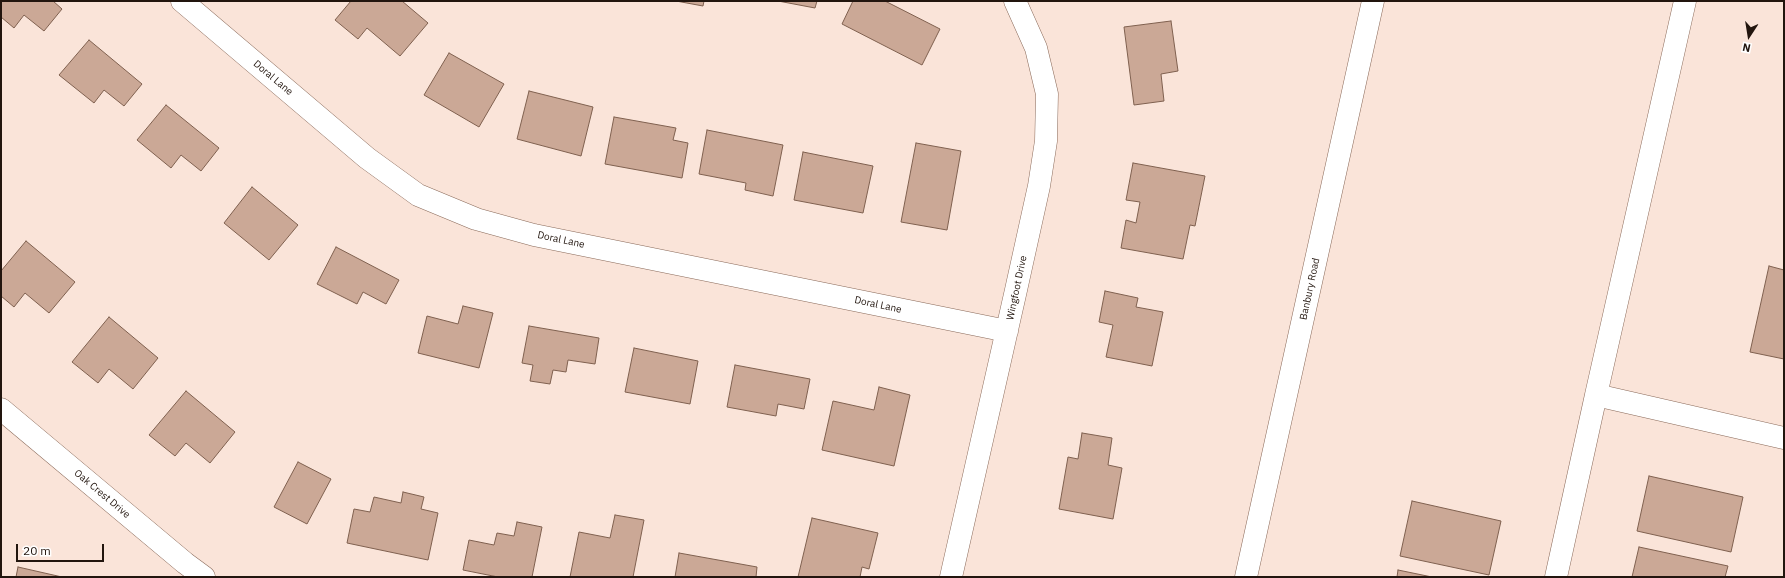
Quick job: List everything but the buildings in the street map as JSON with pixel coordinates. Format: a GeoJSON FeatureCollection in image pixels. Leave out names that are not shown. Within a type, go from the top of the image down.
{"type":"FeatureCollection","features":[{"type":"Feature","properties":{"kind":"street","name":"Doral Lane"},"geometry":{"type":"LineString","coordinates":[[182,1],[367,158],[418,195],[476,219],[534,235],[1007,331]]}},
{"type":"Feature","properties":{"kind":"street","name":"Wingfoot Drive"},"geometry":{"type":"LineString","coordinates":[[952,577],[1039,186],[1046,141],[1047,94],[1036,48],[1015,1]]}},
{"type":"Feature","properties":{"kind":"street","name":"Banbury Road"},"geometry":{"type":"LineString","coordinates":[[1246,577],[1373,1]]}},
{"type":"Feature","properties":{"kind":"street"},"geometry":{"type":"LineString","coordinates":[[1556,577],[1685,1]]}},
{"type":"Feature","properties":{"kind":"street"},"geometry":{"type":"LineString","coordinates":[[1596,395],[1784,438]]}},
{"type":"Feature","properties":{"kind":"street","name":"Oak Crest Drive"},"geometry":{"type":"LineString","coordinates":[[1,409],[185,564],[204,577]]}}]}
